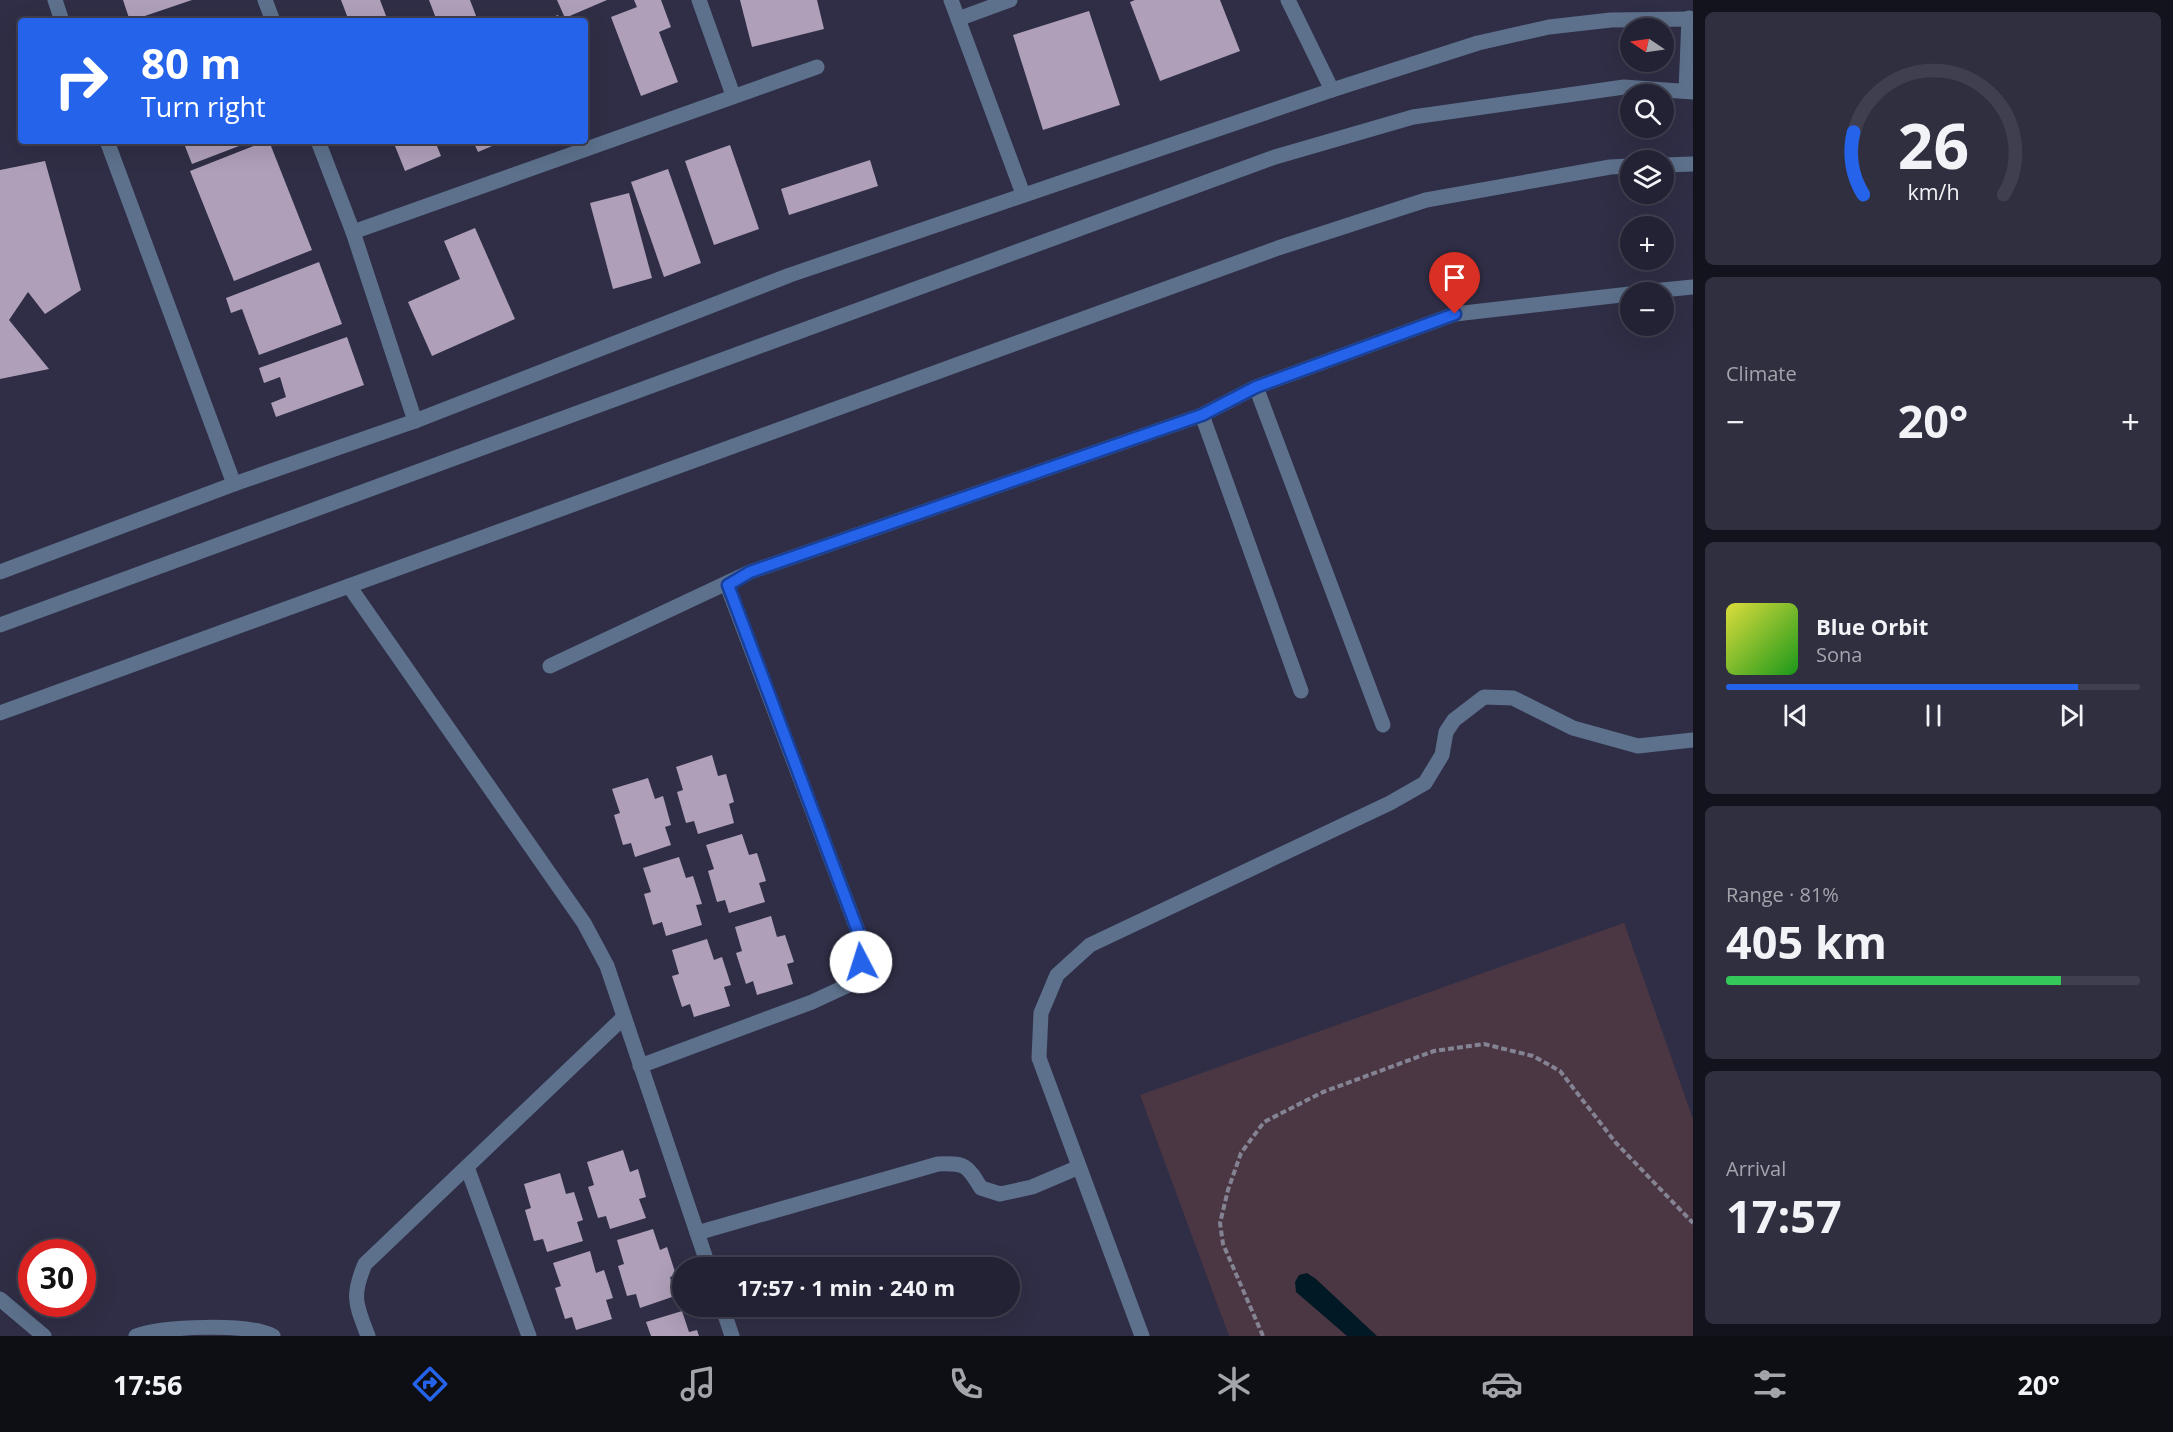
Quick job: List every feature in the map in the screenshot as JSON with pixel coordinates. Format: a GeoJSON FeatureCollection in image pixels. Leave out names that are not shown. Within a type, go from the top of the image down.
{"type":"FeatureCollection","features":[{"type":"Feature","properties":{"kind":"street"},"geometry":{"type":"LineString","coordinates":[[55,0],[61,18]]}},
{"type":"Feature","properties":{"kind":"street"},"geometry":{"type":"LineString","coordinates":[[265,0],[272,18]]}},
{"type":"Feature","properties":{"kind":"street"},"geometry":{"type":"LineString","coordinates":[[699,0],[733,95]]}},
{"type":"Feature","properties":{"kind":"street"},"geometry":{"type":"LineString","coordinates":[[951,0],[1023,194]]}},
{"type":"Feature","properties":{"kind":"street"},"geometry":{"type":"LineString","coordinates":[[958,19],[1010,0]]}},
{"type":"Feature","properties":{"kind":"street"},"geometry":{"type":"LineString","coordinates":[[1288,0],[1332,90]]}},
{"type":"Feature","properties":{"kind":"street"},"geometry":{"type":"LineString","coordinates":[[0,572],[234,484],[415,421],[790,275],[1332,90],[1478,43],[1549,27],[1611,20],[1691,19],[1689,92],[1623,87],[1413,117],[1275,157],[0,625]]}},
{"type":"Feature","properties":{"kind":"street"},"geometry":{"type":"LineString","coordinates":[[353,232],[817,67]]}},
{"type":"Feature","properties":{"kind":"street"},"geometry":{"type":"LineString","coordinates":[[108,144],[234,484]]}},
{"type":"Feature","properties":{"kind":"street"},"geometry":{"type":"LineString","coordinates":[[319,144],[353,232],[415,421]]}},
{"type":"Feature","properties":{"kind":"street"},"geometry":{"type":"LineString","coordinates":[[1674,165],[1693,164]]}},
{"type":"Feature","properties":{"kind":"street"},"geometry":{"type":"LineString","coordinates":[[0,713],[1290,244],[1426,200],[1620,166]]}},
{"type":"Feature","properties":{"kind":"street"},"geometry":{"type":"LineString","coordinates":[[1674,289],[1693,287]]}},
{"type":"Feature","properties":{"kind":"street"},"geometry":{"type":"LineString","coordinates":[[550,666],[728,585],[750,572],[1202,415],[1256,387],[1455,314],[1620,295]]}},
{"type":"Feature","properties":{"kind":"street"},"geometry":{"type":"LineString","coordinates":[[1256,387],[1383,725]]}},
{"type":"Feature","properties":{"kind":"street"},"geometry":{"type":"LineString","coordinates":[[1202,415],[1302,691]]}},
{"type":"Feature","properties":{"kind":"street"},"geometry":{"type":"LineString","coordinates":[[640,1066],[812,1002],[853,983],[861,962],[859,934],[728,585]]}},
{"type":"Feature","properties":{"kind":"street"},"geometry":{"type":"LineString","coordinates":[[349,586],[584,923],[607,966],[705,1257]]}},
{"type":"Feature","properties":{"kind":"street"},"geometry":{"type":"LineString","coordinates":[[1142,1336],[1039,1058],[1041,1013],[1056,975],[1090,945],[1390,803],[1425,783],[1442,755],[1446,732],[1454,720],[1484,697],[1513,698],[1573,728],[1638,746],[1693,740]]}},
{"type":"Feature","properties":{"kind":"street"},"geometry":{"type":"LineString","coordinates":[[368,1336],[358,1310],[355,1287],[365,1264],[624,1017]]}},
{"type":"Feature","properties":{"kind":"street"},"geometry":{"type":"LineString","coordinates":[[697,1233],[938,1164],[959,1163],[968,1167],[981,1188],[1000,1194],[1032,1187],[1079,1167]]}},
{"type":"Feature","properties":{"kind":"street"},"geometry":{"type":"LineString","coordinates":[[467,1167],[529,1336]]}},
{"type":"Feature","properties":{"kind":"street"},"geometry":{"type":"LineString","coordinates":[[0,1299],[44,1336]]}},
{"type":"Feature","properties":{"kind":"street"},"geometry":{"type":"LineString","coordinates":[[726,1317],[732,1336]]}},
{"type":"Feature","properties":{"kind":"street"},"geometry":{"type":"LineString","coordinates":[[136,1336],[186,1327],[254,1331],[273,1336]]}},
{"type":"Feature","properties":{"kind":"path"},"geometry":{"type":"LineString","coordinates":[[1263,1336],[1223,1244],[1220,1223],[1227,1190],[1241,1153],[1264,1122],[1323,1092],[1434,1051],[1484,1044],[1533,1056],[1560,1071],[1616,1143],[1693,1223]]}},
{"type":"Feature","properties":{"kind":"shaded area"},"geometry":{"type":"Polygon","coordinates":[[[1624,923],[1693,1119],[1693,1336],[1229,1336],[1140,1095],[1624,923]]]}},
{"type":"Feature","properties":{"kind":"water"},"geometry":{"type":"Polygon","coordinates":[[[1307,1273],[1377,1336],[1347,1336],[1296,1292],[1295,1282],[1299,1275],[1307,1273]]]}},
{"type":"Feature","properties":{"kind":"building"},"geometry":{"type":"Polygon","coordinates":[[[123,0],[192,0],[139,18],[129,18],[123,0]]]}},
{"type":"Feature","properties":{"kind":"building"},"geometry":{"type":"Polygon","coordinates":[[[341,0],[380,0],[387,18],[348,18],[341,0]]]}},
{"type":"Feature","properties":{"kind":"building"},"geometry":{"type":"Polygon","coordinates":[[[429,0],[470,0],[477,18],[436,18],[429,0]]]}},
{"type":"Feature","properties":{"kind":"building"},"geometry":{"type":"Polygon","coordinates":[[[557,0],[607,0],[565,18],[557,0]]]}},
{"type":"Feature","properties":{"kind":"building"},"geometry":{"type":"Polygon","coordinates":[[[634,0],[661,0],[671,27],[659,32],[678,82],[641,96],[611,17],[637,7],[634,0]]]}},
{"type":"Feature","properties":{"kind":"building"},"geometry":{"type":"Polygon","coordinates":[[[740,0],[817,0],[824,29],[752,47],[740,0]]]}},
{"type":"Feature","properties":{"kind":"building"},"geometry":{"type":"Polygon","coordinates":[[[1135,0],[1220,0],[1240,51],[1160,81],[1130,2],[1135,0]]]}},
{"type":"Feature","properties":{"kind":"building"},"geometry":{"type":"Polygon","coordinates":[[[1089,11],[1120,105],[1043,130],[1013,35],[1089,11]]]}},
{"type":"Feature","properties":{"kind":"building"},"geometry":{"type":"Polygon","coordinates":[[[184,144],[244,144],[192,164],[184,144]]]}},
{"type":"Feature","properties":{"kind":"building"},"geometry":{"type":"Polygon","coordinates":[[[258,144],[270,144],[312,250],[234,281],[190,171],[258,144]]]}},
{"type":"Feature","properties":{"kind":"building"},"geometry":{"type":"Polygon","coordinates":[[[394,144],[436,144],[441,156],[405,171],[394,144]]]}},
{"type":"Feature","properties":{"kind":"building"},"geometry":{"type":"Polygon","coordinates":[[[474,144],[497,144],[478,152],[474,144]]]}},
{"type":"Feature","properties":{"kind":"building"},"geometry":{"type":"Polygon","coordinates":[[[730,145],[759,229],[714,245],[685,161],[730,145]]]}},
{"type":"Feature","properties":{"kind":"building"},"geometry":{"type":"Polygon","coordinates":[[[870,160],[878,186],[789,215],[781,189],[870,160]]]}},
{"type":"Feature","properties":{"kind":"building"},"geometry":{"type":"Polygon","coordinates":[[[45,161],[81,290],[45,314],[28,292],[9,320],[49,369],[0,379],[0,170],[45,161]]]}},
{"type":"Feature","properties":{"kind":"building"},"geometry":{"type":"Polygon","coordinates":[[[668,169],[701,263],[664,277],[631,182],[668,169]]]}},
{"type":"Feature","properties":{"kind":"building"},"geometry":{"type":"Polygon","coordinates":[[[629,193],[652,278],[613,289],[590,203],[629,193]]]}},
{"type":"Feature","properties":{"kind":"building"},"geometry":{"type":"Polygon","coordinates":[[[475,228],[515,319],[432,356],[408,302],[460,279],[444,241],[475,228]]]}},
{"type":"Feature","properties":{"kind":"building"},"geometry":{"type":"Polygon","coordinates":[[[319,262],[342,324],[259,355],[242,309],[231,313],[226,298],[319,262]]]}},
{"type":"Feature","properties":{"kind":"building"},"geometry":{"type":"Polygon","coordinates":[[[347,337],[364,385],[276,417],[271,403],[286,397],[280,377],[264,383],[259,368],[347,337]]]}},
{"type":"Feature","properties":{"kind":"building"},"geometry":{"type":"Polygon","coordinates":[[[712,755],[718,776],[726,774],[734,802],[729,804],[734,823],[698,834],[694,821],[686,823],[677,792],[683,790],[676,767],[712,755]]]}},
{"type":"Feature","properties":{"kind":"building"},"geometry":{"type":"Polygon","coordinates":[[[648,778],[655,799],[663,796],[671,825],[665,827],[671,845],[635,857],[631,843],[623,845],[614,815],[620,813],[612,789],[648,778]]]}},
{"type":"Feature","properties":{"kind":"building"},"geometry":{"type":"Polygon","coordinates":[[[742,834],[749,855],[757,853],[766,881],[759,883],[765,902],[729,913],[725,900],[717,902],[708,871],[714,869],[706,845],[742,834]]]}},
{"type":"Feature","properties":{"kind":"building"},"geometry":{"type":"Polygon","coordinates":[[[679,857],[686,878],[693,876],[702,904],[696,905],[702,925],[666,936],[662,922],[653,925],[644,894],[651,892],[643,868],[679,857]]]}},
{"type":"Feature","properties":{"kind":"building"},"geometry":{"type":"Polygon","coordinates":[[[771,916],[777,937],[785,935],[794,962],[787,964],[793,984],[757,995],[753,981],[746,984],[736,953],[742,951],[735,927],[771,916]]]}},
{"type":"Feature","properties":{"kind":"building"},"geometry":{"type":"Polygon","coordinates":[[[707,939],[714,960],[722,957],[731,985],[724,987],[730,1006],[694,1017],[690,1004],[682,1007],[672,976],[679,974],[672,950],[707,939]]]}},
{"type":"Feature","properties":{"kind":"building"},"geometry":{"type":"Polygon","coordinates":[[[623,1150],[630,1172],[638,1169],[646,1197],[639,1199],[646,1218],[610,1229],[606,1216],[598,1218],[588,1187],[594,1185],[587,1162],[623,1150]]]}},
{"type":"Feature","properties":{"kind":"building"},"geometry":{"type":"Polygon","coordinates":[[[560,1173],[566,1194],[574,1192],[583,1220],[577,1222],[583,1241],[547,1252],[543,1239],[534,1241],[525,1210],[531,1208],[524,1184],[560,1173]]]}},
{"type":"Feature","properties":{"kind":"building"},"geometry":{"type":"Polygon","coordinates":[[[653,1229],[660,1250],[667,1247],[672,1263],[672,1276],[670,1277],[672,1297],[640,1308],[636,1294],[627,1296],[618,1266],[624,1264],[617,1240],[653,1229]]]}},
{"type":"Feature","properties":{"kind":"building"},"geometry":{"type":"Polygon","coordinates":[[[590,1251],[596,1273],[604,1270],[613,1298],[606,1300],[612,1319],[576,1330],[572,1317],[565,1319],[555,1288],[561,1286],[553,1263],[590,1251]]]}},
{"type":"Feature","properties":{"kind":"building"},"geometry":{"type":"Polygon","coordinates":[[[672,1314],[672,1317],[684,1317],[689,1332],[697,1330],[699,1336],[651,1336],[646,1322],[672,1314]]]}},
{"type":"Feature","properties":{"kind":"route"},"geometry":{"type":"LineString","coordinates":[[861,962],[859,934],[728,585],[750,572],[1202,415],[1256,387],[1455,314]]}}]}
